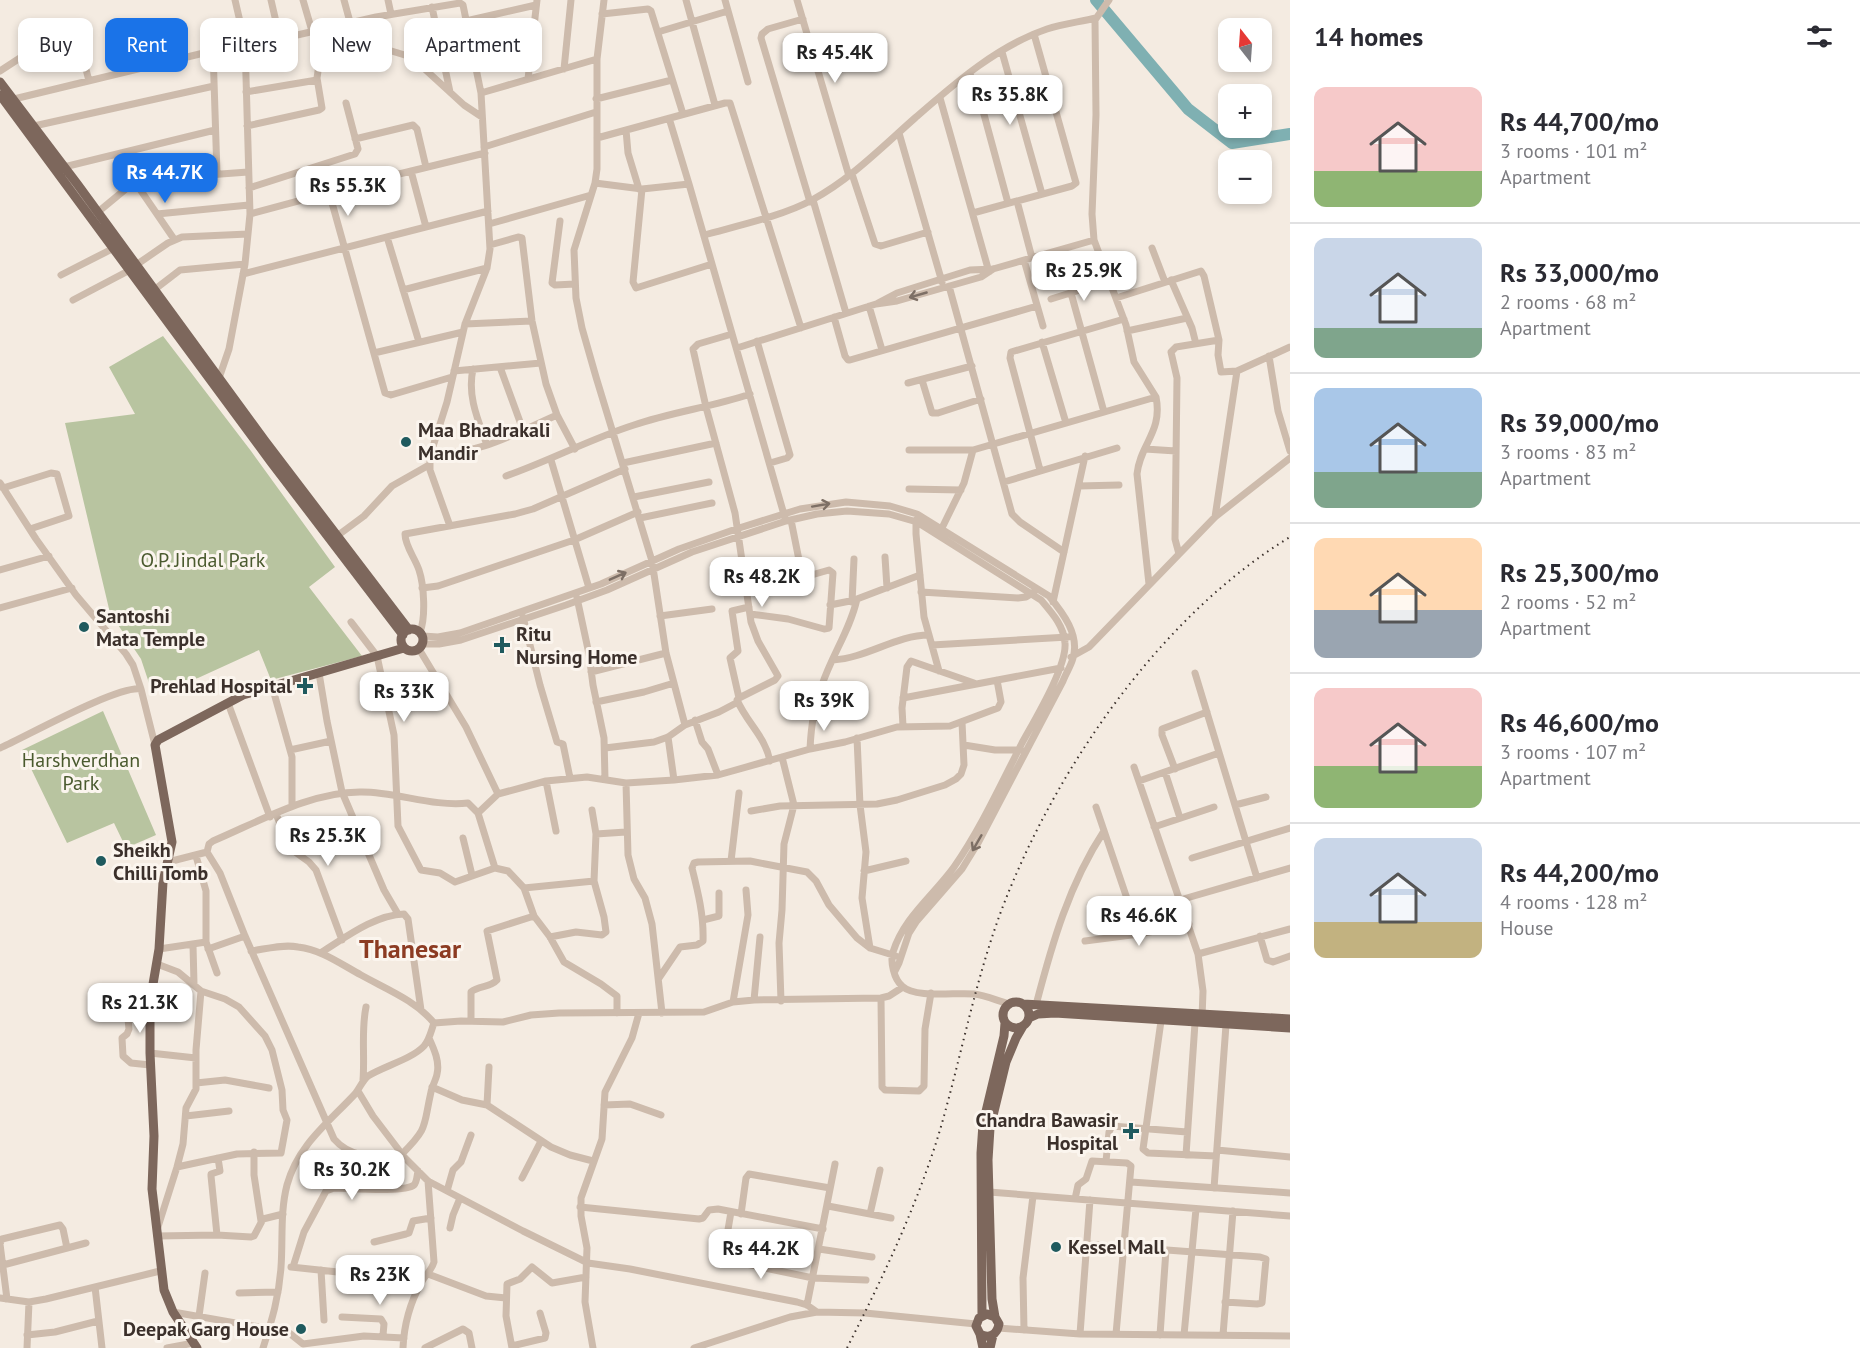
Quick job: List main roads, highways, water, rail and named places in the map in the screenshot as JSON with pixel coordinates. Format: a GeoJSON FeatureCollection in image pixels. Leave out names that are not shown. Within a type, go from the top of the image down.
{"type":"FeatureCollection","features":[{"type":"Feature","properties":{"kind":"main road"},"geometry":{"type":"LineString","coordinates":[[0,82],[98,212],[133,268],[217,382],[406,632],[421,640],[413,651],[404,648],[243,695],[158,740],[155,745],[172,842],[162,882],[159,949],[152,990],[150,1053],[154,1136],[152,1189],[164,1290],[173,1312],[196,1345]]}},
{"type":"Feature","properties":{"kind":"main road"},"geometry":{"type":"LineString","coordinates":[[0,95],[114,248],[154,290],[217,382],[338,536],[406,632]]}},
{"type":"Feature","properties":{"kind":"main road"},"geometry":{"type":"LineString","coordinates":[[404,648],[401,641],[406,632]]}},
{"type":"Feature","properties":{"kind":"main road"},"geometry":{"type":"LineString","coordinates":[[982,1348],[978,1329],[982,1316],[981,1153],[983,1124],[1004,1036],[1003,1013],[1009,1005],[1014,1002],[1226,1024],[1290,1028]]}},
{"type":"Feature","properties":{"kind":"main road"},"geometry":{"type":"LineString","coordinates":[[990,1348],[998,1320],[995,1317],[992,1299],[990,1128],[1006,1062],[1029,1013],[1023,1004]]}},
{"type":"Feature","properties":{"kind":"main road"},"geometry":{"type":"LineString","coordinates":[[1005,1023],[1014,1028],[1038,1014],[1161,1021],[1290,1019]]}},
{"type":"Feature","properties":{"kind":"main road"},"geometry":{"type":"LineString","coordinates":[[982,1316],[995,1317]]}},
{"type":"Feature","properties":{"kind":"main road"},"geometry":{"type":"LineString","coordinates":[[978,1329],[988,1336],[995,1332]]}},
{"type":"Feature","properties":{"kind":"waterway"},"geometry":{"type":"LineString","coordinates":[[1096,0],[1188,109],[1232,143],[1290,134]]}},
{"type":"Feature","properties":{"kind":"railway"},"geometry":{"type":"LineString","coordinates":[[847,1348],[886,1268],[921,1186],[940,1130],[977,986],[995,929],[1028,849],[1054,797],[1085,746],[1158,650],[1199,608],[1243,569],[1290,537]]}},
{"type":"Feature","properties":{"kind":"place","name":"Maa Bhadrakali Mandir"},"geometry":{"type":"Point","coordinates":[406,442]}},
{"type":"Feature","properties":{"kind":"place","name":"Santoshi Mata Temple"},"geometry":{"type":"Point","coordinates":[84,627]}},
{"type":"Feature","properties":{"kind":"place","name":"Ritu Nursing Home"},"geometry":{"type":"Point","coordinates":[502,645]}},
{"type":"Feature","properties":{"kind":"place","name":"Prehlad Hospital"},"geometry":{"type":"Point","coordinates":[305,686]}},
{"type":"Feature","properties":{"kind":"place","name":"Sheikh Chilli Tomb"},"geometry":{"type":"Point","coordinates":[101,861]}},
{"type":"Feature","properties":{"kind":"place","name":"Chandra Bawasir Hospital"},"geometry":{"type":"Point","coordinates":[1131,1131]}},
{"type":"Feature","properties":{"kind":"place","name":"Kessel Mall"},"geometry":{"type":"Point","coordinates":[1056,1247]}},
{"type":"Feature","properties":{"kind":"place","name":"Deepak Garg House"},"geometry":{"type":"Point","coordinates":[301,1329]}},
{"type":"Feature","properties":{"kind":"district","name":"Thanesar"},"geometry":{"type":"Point","coordinates":[410,949]}},
{"type":"Feature","properties":{"kind":"park label","name":"O.P. Jindal Park"},"geometry":{"type":"Point","coordinates":[203,560]}},
{"type":"Feature","properties":{"kind":"park label","name":"Harshverdhan Park"},"geometry":{"type":"Point","coordinates":[81,772]}}]}
